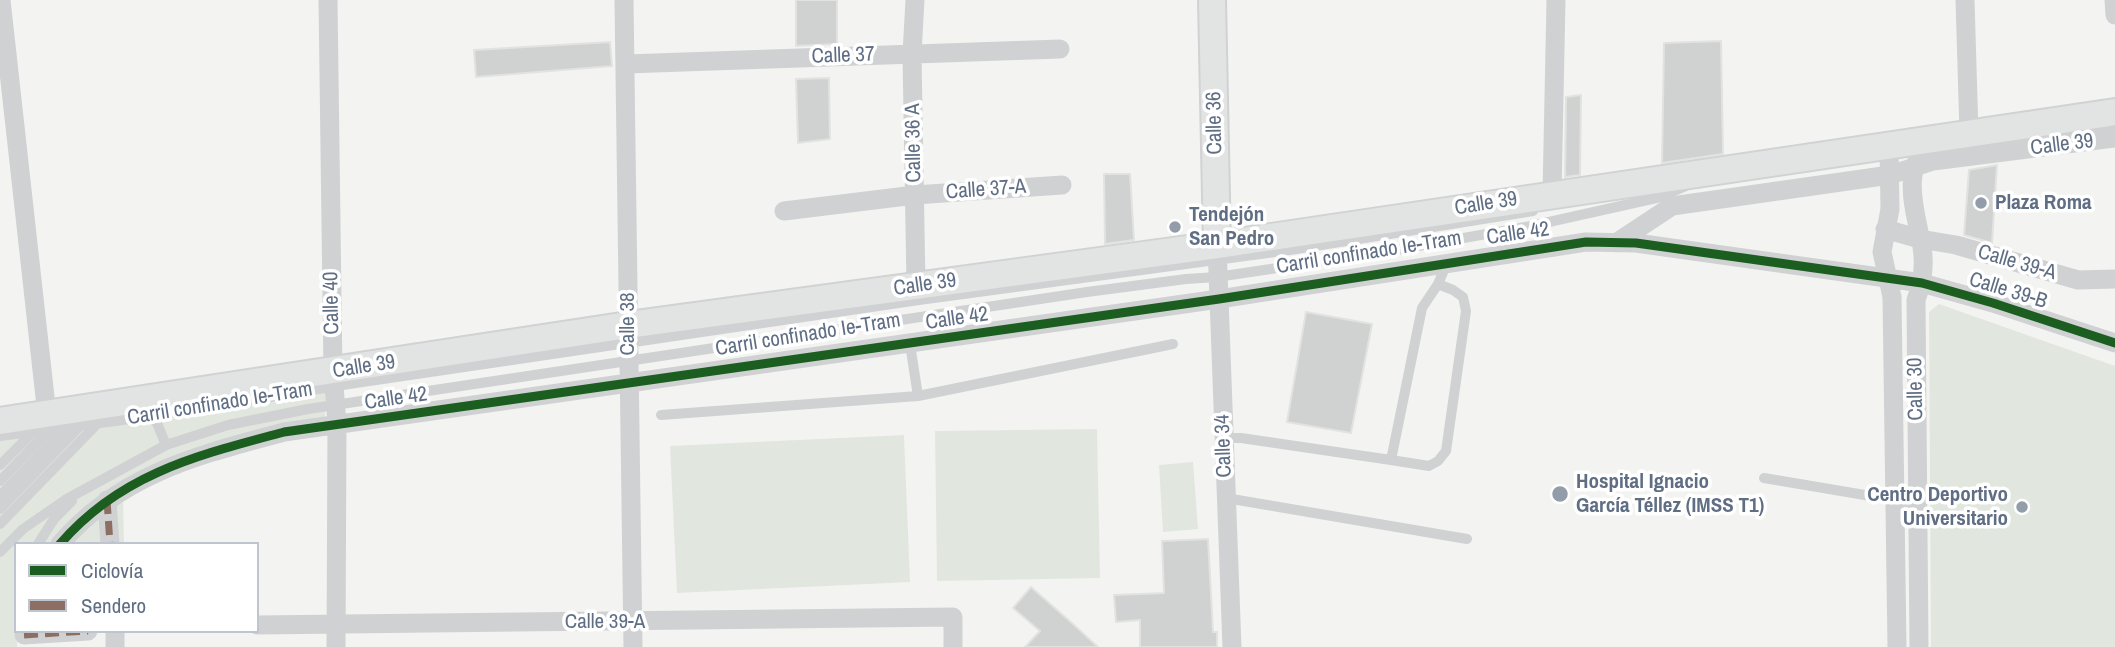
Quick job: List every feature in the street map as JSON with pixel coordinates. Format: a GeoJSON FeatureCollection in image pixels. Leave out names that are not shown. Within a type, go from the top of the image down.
{"type":"FeatureCollection","features":[{"type":"Feature","properties":{"kind":"main road","name":"Calle 36"},"geometry":{"type":"LineString","coordinates":[[1213,0],[1217,261]]}},
{"type":"Feature","properties":{"kind":"main road","name":"Calle 39"},"geometry":{"type":"LineString","coordinates":[[0,421],[49,426],[334,388],[628,344],[916,286],[1217,261],[1545,202],[1851,152],[1887,160],[1979,138],[2115,112]]}},
{"type":"Feature","properties":{"kind":"street"},"geometry":{"type":"LineString","coordinates":[[1,0],[49,426]]}},
{"type":"Feature","properties":{"kind":"street","name":"Calle 40"},"geometry":{"type":"LineString","coordinates":[[328,0],[334,388],[337,425],[336,647]]}},
{"type":"Feature","properties":{"kind":"street","name":"Calle 38"},"geometry":{"type":"LineString","coordinates":[[624,0],[633,647]]}},
{"type":"Feature","properties":{"kind":"street","name":"Calle 36 A"},"geometry":{"type":"LineString","coordinates":[[915,0],[912,54],[916,286]]}},
{"type":"Feature","properties":{"kind":"street"},"geometry":{"type":"LineString","coordinates":[[1545,202],[1556,0]]}},
{"type":"Feature","properties":{"kind":"street"},"geometry":{"type":"LineString","coordinates":[[1965,0],[1979,138]]}},
{"type":"Feature","properties":{"kind":"street"},"geometry":{"type":"LineString","coordinates":[[2114,0],[2115,15]]}},
{"type":"Feature","properties":{"kind":"street","name":"Calle 37"},"geometry":{"type":"LineString","coordinates":[[626,64],[1060,49]]}},
{"type":"Feature","properties":{"kind":"street","name":"Calle 39"},"geometry":{"type":"LineString","coordinates":[[1921,152],[1933,161],[2115,138]]}},
{"type":"Feature","properties":{"kind":"street","name":"Calle 30"},"geometry":{"type":"LineString","coordinates":[[1919,647],[1916,300],[1922,283],[1923,249],[1912,205],[1921,152]]}},
{"type":"Feature","properties":{"kind":"street"},"geometry":{"type":"LineString","coordinates":[[1616,243],[1672,206],[1887,160]]}},
{"type":"Feature","properties":{"kind":"street","name":"Calle 30"},"geometry":{"type":"LineString","coordinates":[[1887,160],[1890,209],[1882,252],[1892,297],[1897,647]]}},
{"type":"Feature","properties":{"kind":"street","name":"Calle 37-A"},"geometry":{"type":"LineString","coordinates":[[784,211],[915,195],[1062,186]]}},
{"type":"Feature","properties":{"kind":"street","name":"Calle 39-A"},"geometry":{"type":"LineString","coordinates":[[1885,229],[1956,245],[2078,280],[2115,279]]}},
{"type":"Feature","properties":{"kind":"street","name":"Calle 42"},"geometry":{"type":"LineString","coordinates":[[62,542],[79,522],[107,500],[156,471],[284,432],[1219,299],[1586,242],[1636,243],[1888,278]]}},
{"type":"Feature","properties":{"kind":"street","name":"Calle 34"},"geometry":{"type":"LineString","coordinates":[[1217,261],[1233,647]]}},
{"type":"Feature","properties":{"kind":"street","name":"Calle 39-B"},"geometry":{"type":"LineString","coordinates":[[1888,278],[1922,283],[1993,303],[2115,344]]}},
{"type":"Feature","properties":{"kind":"street"},"geometry":{"type":"LineString","coordinates":[[107,500],[110,542]]}},
{"type":"Feature","properties":{"kind":"street","name":"Calle 39-A"},"geometry":{"type":"LineString","coordinates":[[259,625],[953,617],[953,647]]}},
{"type":"Feature","properties":{"kind":"street"},"geometry":{"type":"LineString","coordinates":[[24,638],[70,633]]}},
{"type":"Feature","properties":{"kind":"lane"},"geometry":{"type":"LineString","coordinates":[[2056,134],[2115,126]]}},
{"type":"Feature","properties":{"kind":"lane","name":"Carril confinado Ie-Tram"},"geometry":{"type":"LineString","coordinates":[[1578,204],[1740,179]]}},
{"type":"Feature","properties":{"kind":"lane","name":"Carril confinado Ie-Tram"},"geometry":{"type":"LineString","coordinates":[[0,436],[49,426],[81,425],[154,415],[932,298],[1217,261],[1385,253],[1531,226],[1661,197],[1686,186]]}},
{"type":"Feature","properties":{"kind":"lane","name":"Carril confinado Ie-Tram"},"geometry":{"type":"LineString","coordinates":[[628,344],[1186,279],[1217,261]]}},
{"type":"Feature","properties":{"kind":"lane"},"geometry":{"type":"LineString","coordinates":[[1391,460],[1422,308],[1438,284],[1448,262]]}},
{"type":"Feature","properties":{"kind":"lane"},"geometry":{"type":"LineString","coordinates":[[1224,438],[1241,438],[1429,466],[1438,461],[1446,451],[1466,311],[1463,297],[1438,284]]}},
{"type":"Feature","properties":{"kind":"lane"},"geometry":{"type":"LineString","coordinates":[[910,344],[918,396]]}},
{"type":"Feature","properties":{"kind":"lane"},"geometry":{"type":"LineString","coordinates":[[661,415],[918,396],[1173,344]]}},
{"type":"Feature","properties":{"kind":"lane","name":"Carril confinado Ie-Tram"},"geometry":{"type":"LineString","coordinates":[[0,552],[23,529],[65,500],[166,445],[334,388]]}},
{"type":"Feature","properties":{"kind":"lane","name":"Carril confinado Ie-Tram"},"geometry":{"type":"LineString","coordinates":[[154,415],[166,445]]}},
{"type":"Feature","properties":{"kind":"lane"},"geometry":{"type":"LineString","coordinates":[[0,524],[98,423]]}},
{"type":"Feature","properties":{"kind":"lane"},"geometry":{"type":"LineString","coordinates":[[0,509],[81,425]]}},
{"type":"Feature","properties":{"kind":"lane"},"geometry":{"type":"LineString","coordinates":[[0,465],[49,426]]}},
{"type":"Feature","properties":{"kind":"lane"},"geometry":{"type":"LineString","coordinates":[[0,481],[49,426]]}},
{"type":"Feature","properties":{"kind":"lane"},"geometry":{"type":"LineString","coordinates":[[0,496],[49,426]]}},
{"type":"Feature","properties":{"kind":"lane"},"geometry":{"type":"LineString","coordinates":[[1764,478],[1918,504]]}},
{"type":"Feature","properties":{"kind":"lane"},"geometry":{"type":"LineString","coordinates":[[38,542],[54,519],[95,484]]}},
{"type":"Feature","properties":{"kind":"lane"},"geometry":{"type":"LineString","coordinates":[[1226,498],[1467,539]]}},
{"type":"Feature","properties":{"kind":"shaded area","name":"Centro Deportivo Universitario"},"geometry":{"type":"Polygon","coordinates":[[[1939,304],[2115,366],[2115,647],[1931,647],[1929,312],[1939,304]]]}},
{"type":"Feature","properties":{"kind":"shaded area"},"geometry":{"type":"Polygon","coordinates":[[[326,383],[325,418],[86,506],[50,542],[14,542],[14,633],[17,633],[17,647],[0,647],[0,428],[326,383]]]}},
{"type":"Feature","properties":{"kind":"shaded area"},"geometry":{"type":"Polygon","coordinates":[[[1097,429],[1100,578],[937,581],[935,431],[1097,429]]]}},
{"type":"Feature","properties":{"kind":"shaded area"},"geometry":{"type":"Polygon","coordinates":[[[904,435],[910,582],[677,593],[670,446],[904,435]]]}},
{"type":"Feature","properties":{"kind":"shaded area"},"geometry":{"type":"Polygon","coordinates":[[[1193,462],[1198,529],[1163,532],[1159,465],[1193,462]]]}},
{"type":"Feature","properties":{"kind":"shaded area"},"geometry":{"type":"Polygon","coordinates":[[[123,498],[124,542],[71,542],[123,498]]]}},
{"type":"Feature","properties":{"kind":"building"},"geometry":{"type":"Polygon","coordinates":[[[796,0],[837,0],[837,44],[796,46],[796,0]]]}},
{"type":"Feature","properties":{"kind":"building"},"geometry":{"type":"Polygon","coordinates":[[[1721,41],[1723,154],[1662,163],[1664,43],[1721,41]]]}},
{"type":"Feature","properties":{"kind":"building"},"geometry":{"type":"Polygon","coordinates":[[[610,42],[612,66],[476,77],[474,50],[610,42]]]}},
{"type":"Feature","properties":{"kind":"building"},"geometry":{"type":"Polygon","coordinates":[[[829,78],[830,139],[798,143],[796,79],[829,78]]]}},
{"type":"Feature","properties":{"kind":"building"},"geometry":{"type":"Polygon","coordinates":[[[1581,95],[1580,175],[1565,177],[1566,97],[1581,95]]]}},
{"type":"Feature","properties":{"kind":"building","name":"Plaza Roma"},"geometry":{"type":"Polygon","coordinates":[[[1997,165],[1992,243],[1964,235],[1969,170],[1997,165]]]}},
{"type":"Feature","properties":{"kind":"building"},"geometry":{"type":"Polygon","coordinates":[[[1104,174],[1130,174],[1134,240],[1105,244],[1104,174]]]}},
{"type":"Feature","properties":{"kind":"building"},"geometry":{"type":"Polygon","coordinates":[[[1306,312],[1372,324],[1351,433],[1287,422],[1306,312]]]}},
{"type":"Feature","properties":{"kind":"building"},"geometry":{"type":"Polygon","coordinates":[[[1208,539],[1213,632],[1217,632],[1217,647],[1140,647],[1140,620],[1116,622],[1114,595],[1164,593],[1162,541],[1208,539]]]}},
{"type":"Feature","properties":{"kind":"building"},"geometry":{"type":"Polygon","coordinates":[[[1031,587],[1098,647],[1025,647],[1040,631],[1013,608],[1031,587]]]}},
{"type":"Feature","properties":{"kind":"marked path"},"geometry":{"type":"LineString","coordinates":[[107,500],[110,542]]}},
{"type":"Feature","properties":{"kind":"marked path"},"geometry":{"type":"LineString","coordinates":[[24,635],[56,633]]}},
{"type":"Feature","properties":{"kind":"cycle path"},"geometry":{"type":"LineString","coordinates":[[62,542],[84,520],[135,483],[192,459],[284,432],[1219,299],[1586,242],[1636,243],[1922,283],[2115,343]]}},
{"type":"Feature","properties":{"kind":"place","name":"Plaza Roma"},"geometry":{"type":"Point","coordinates":[1981,203]}},
{"type":"Feature","properties":{"kind":"place","name":"Tendejón San Pedro"},"geometry":{"type":"Point","coordinates":[1175,227]}},
{"type":"Feature","properties":{"kind":"place","name":"Hospital Ignacio García Téllez (IMSS T1)"},"geometry":{"type":"Point","coordinates":[1560,494]}},
{"type":"Feature","properties":{"kind":"place","name":"Centro Deportivo Universitario"},"geometry":{"type":"Point","coordinates":[2022,507]}}]}
